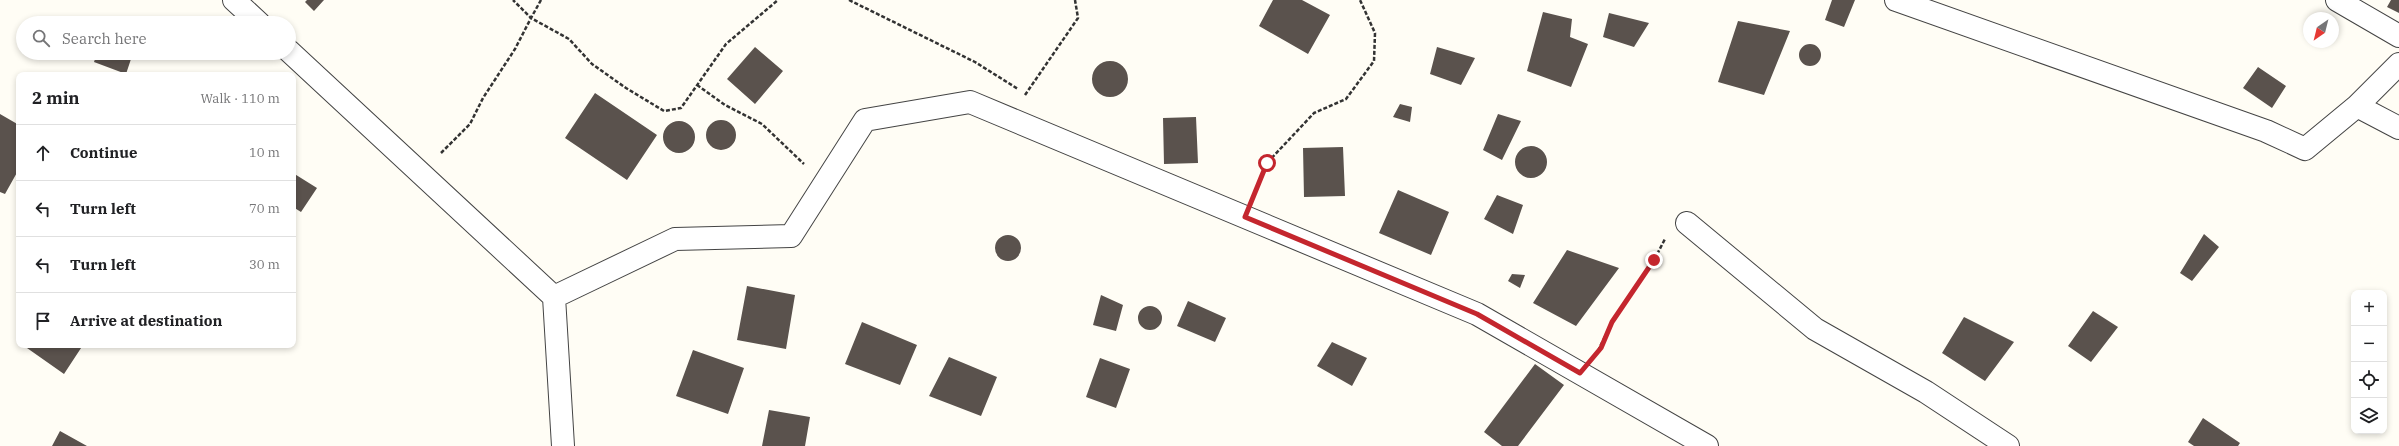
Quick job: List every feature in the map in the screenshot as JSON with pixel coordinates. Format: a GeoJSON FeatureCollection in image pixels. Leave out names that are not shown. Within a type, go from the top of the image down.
{"type":"FeatureCollection","features":[{"type":"Feature","properties":{"kind":"street"},"geometry":{"type":"LineString","coordinates":[[234,0],[251,16]]}},
{"type":"Feature","properties":{"kind":"street"},"geometry":{"type":"LineString","coordinates":[[1896,0],[2266,131],[2305,149],[2357,106],[2399,64]]}},
{"type":"Feature","properties":{"kind":"street"},"geometry":{"type":"LineString","coordinates":[[2337,0],[2399,36]]}},
{"type":"Feature","properties":{"kind":"street"},"geometry":{"type":"LineString","coordinates":[[296,58],[554,297],[563,446]]}},
{"type":"Feature","properties":{"kind":"street"},"geometry":{"type":"LineString","coordinates":[[554,297],[675,239],[791,236],[865,120],[970,102],[1477,314],[1707,446]]}},
{"type":"Feature","properties":{"kind":"street"},"geometry":{"type":"LineString","coordinates":[[2357,106],[2399,128]]}},
{"type":"Feature","properties":{"kind":"street"},"geometry":{"type":"LineString","coordinates":[[1687,223],[1815,329],[1926,392],[2008,446]]}},
{"type":"Feature","properties":{"kind":"path"},"geometry":{"type":"LineString","coordinates":[[513,0],[531,18],[569,40],[592,64],[626,88],[664,111],[681,108],[726,44],[778,0]]}},
{"type":"Feature","properties":{"kind":"path"},"geometry":{"type":"LineString","coordinates":[[420,173],[470,124],[483,98],[515,49],[541,0]]}},
{"type":"Feature","properties":{"kind":"path"},"geometry":{"type":"LineString","coordinates":[[849,0],[975,62],[1026,94]]}},
{"type":"Feature","properties":{"kind":"path"},"geometry":{"type":"LineString","coordinates":[[1011,120],[1026,94],[1078,18],[1075,0]]}},
{"type":"Feature","properties":{"kind":"path"},"geometry":{"type":"LineString","coordinates":[[1245,217],[1267,163],[1314,112],[1346,99],[1374,61],[1375,33],[1360,0]]}},
{"type":"Feature","properties":{"kind":"path"},"geometry":{"type":"LineString","coordinates":[[697,85],[725,105],[762,124],[825,183]]}},
{"type":"Feature","properties":{"kind":"path"},"geometry":{"type":"LineString","coordinates":[[1580,373],[1601,348],[1612,322],[1654,260],[1668,233]]}},
{"type":"Feature","properties":{"kind":"building"},"geometry":{"type":"Polygon","coordinates":[[[307,0],[324,0],[314,11],[305,2],[307,0]]]}},
{"type":"Feature","properties":{"kind":"building"},"geometry":{"type":"Polygon","coordinates":[[[1273,0],[1302,0],[1330,15],[1308,54],[1259,26],[1273,0]]]}},
{"type":"Feature","properties":{"kind":"building"},"geometry":{"type":"Polygon","coordinates":[[[1832,0],[1855,0],[1844,27],[1825,20],[1832,0]]]}},
{"type":"Feature","properties":{"kind":"building"},"geometry":{"type":"Polygon","coordinates":[[[2391,0],[2399,0],[2399,13],[2387,7],[2391,0]]]}},
{"type":"Feature","properties":{"kind":"building"},"geometry":{"type":"Polygon","coordinates":[[[1543,12],[1572,19],[1570,37],[1588,44],[1571,87],[1527,71],[1543,12]]]}},
{"type":"Feature","properties":{"kind":"building"},"geometry":{"type":"Polygon","coordinates":[[[1609,13],[1649,23],[1634,47],[1603,37],[1609,13]]]}},
{"type":"Feature","properties":{"kind":"building"},"geometry":{"type":"Polygon","coordinates":[[[1738,21],[1790,31],[1764,95],[1718,82],[1738,21]]]}},
{"type":"Feature","properties":{"kind":"building"},"geometry":{"type":"Polygon","coordinates":[[[1810,44],[1818,47],[1821,55],[1818,63],[1810,66],[1802,63],[1799,55],[1802,47],[1810,44]]]}},
{"type":"Feature","properties":{"kind":"building"},"geometry":{"type":"Polygon","coordinates":[[[755,47],[783,71],[755,104],[727,79],[755,47]]]}},
{"type":"Feature","properties":{"kind":"building"},"geometry":{"type":"Polygon","coordinates":[[[1437,47],[1475,58],[1461,85],[1430,74],[1437,47]]]}},
{"type":"Feature","properties":{"kind":"building"},"geometry":{"type":"Polygon","coordinates":[[[95,60],[131,60],[127,72],[121,72],[94,62],[95,60]]]}},
{"type":"Feature","properties":{"kind":"building"},"geometry":{"type":"Polygon","coordinates":[[[1114,61],[1123,66],[1127,72],[1127,86],[1123,92],[1114,97],[1106,97],[1097,92],[1093,86],[1092,75],[1097,66],[1103,62],[1114,61]]]}},
{"type":"Feature","properties":{"kind":"building"},"geometry":{"type":"Polygon","coordinates":[[[2258,67],[2286,86],[2272,108],[2243,88],[2258,67]]]}},
{"type":"Feature","properties":{"kind":"building"},"geometry":{"type":"Polygon","coordinates":[[[595,93],[657,135],[627,180],[565,138],[595,93]]]}},
{"type":"Feature","properties":{"kind":"building"},"geometry":{"type":"Polygon","coordinates":[[[1400,104],[1412,107],[1410,122],[1393,117],[1400,104]]]}},
{"type":"Feature","properties":{"kind":"building"},"geometry":{"type":"Polygon","coordinates":[[[0,114],[16,123],[16,174],[5,194],[0,192],[0,114]]]}},
{"type":"Feature","properties":{"kind":"building"},"geometry":{"type":"Polygon","coordinates":[[[1498,114],[1521,121],[1502,160],[1483,150],[1498,114]]]}},
{"type":"Feature","properties":{"kind":"building"},"geometry":{"type":"Polygon","coordinates":[[[1196,117],[1198,163],[1164,164],[1163,118],[1196,117]]]}},
{"type":"Feature","properties":{"kind":"building"},"geometry":{"type":"Polygon","coordinates":[[[721,120],[732,124],[736,135],[732,146],[721,150],[710,146],[706,135],[710,124],[721,120]]]}},
{"type":"Feature","properties":{"kind":"building"},"geometry":{"type":"Polygon","coordinates":[[[676,121],[682,121],[692,128],[695,137],[694,143],[688,150],[682,153],[676,153],[666,146],[663,140],[663,134],[670,124],[676,121]]]}},
{"type":"Feature","properties":{"kind":"building"},"geometry":{"type":"Polygon","coordinates":[[[1528,146],[1534,146],[1544,153],[1547,162],[1546,168],[1540,175],[1534,178],[1528,178],[1518,171],[1515,165],[1515,159],[1522,149],[1528,146]]]}},
{"type":"Feature","properties":{"kind":"building"},"geometry":{"type":"Polygon","coordinates":[[[1343,147],[1345,196],[1304,197],[1303,148],[1343,147]]]}},
{"type":"Feature","properties":{"kind":"building"},"geometry":{"type":"Polygon","coordinates":[[[296,175],[317,188],[301,212],[296,209],[296,175]]]}},
{"type":"Feature","properties":{"kind":"building"},"geometry":{"type":"Polygon","coordinates":[[[1398,190],[1449,212],[1431,255],[1379,233],[1398,190]]]}},
{"type":"Feature","properties":{"kind":"building"},"geometry":{"type":"Polygon","coordinates":[[[1497,195],[1523,205],[1513,234],[1484,219],[1497,195]]]}},
{"type":"Feature","properties":{"kind":"building"},"geometry":{"type":"Polygon","coordinates":[[[2204,234],[2219,247],[2192,281],[2180,273],[2204,234]]]}},
{"type":"Feature","properties":{"kind":"building"},"geometry":{"type":"Polygon","coordinates":[[[1008,235],[1017,239],[1021,248],[1017,257],[1008,261],[999,257],[995,248],[999,239],[1008,235]]]}},
{"type":"Feature","properties":{"kind":"building"},"geometry":{"type":"Polygon","coordinates":[[[1567,250],[1619,268],[1576,326],[1533,303],[1567,250]]]}},
{"type":"Feature","properties":{"kind":"building"},"geometry":{"type":"Polygon","coordinates":[[[1512,274],[1525,275],[1520,288],[1508,281],[1512,274]]]}},
{"type":"Feature","properties":{"kind":"building"},"geometry":{"type":"Polygon","coordinates":[[[747,286],[795,295],[786,349],[737,340],[747,286]]]}},
{"type":"Feature","properties":{"kind":"building"},"geometry":{"type":"Polygon","coordinates":[[[1101,295],[1123,305],[1116,331],[1093,325],[1101,295]]]}},
{"type":"Feature","properties":{"kind":"building"},"geometry":{"type":"Polygon","coordinates":[[[1188,301],[1226,318],[1215,342],[1177,326],[1188,301]]]}},
{"type":"Feature","properties":{"kind":"building"},"geometry":{"type":"Polygon","coordinates":[[[1150,306],[1159,309],[1162,318],[1159,327],[1150,330],[1141,327],[1138,318],[1141,309],[1150,306]]]}},
{"type":"Feature","properties":{"kind":"building"},"geometry":{"type":"Polygon","coordinates":[[[2093,311],[2118,327],[2091,362],[2068,346],[2093,311]]]}},
{"type":"Feature","properties":{"kind":"building"},"geometry":{"type":"Polygon","coordinates":[[[1964,317],[2014,342],[1985,381],[1942,353],[1964,317]]]}},
{"type":"Feature","properties":{"kind":"building"},"geometry":{"type":"Polygon","coordinates":[[[862,322],[917,345],[900,385],[845,364],[862,322]]]}},
{"type":"Feature","properties":{"kind":"building"},"geometry":{"type":"Polygon","coordinates":[[[1332,342],[1367,358],[1352,386],[1317,366],[1332,342]]]}},
{"type":"Feature","properties":{"kind":"building"},"geometry":{"type":"Polygon","coordinates":[[[27,348],[81,348],[64,374],[27,348]]]}},
{"type":"Feature","properties":{"kind":"building"},"geometry":{"type":"Polygon","coordinates":[[[693,350],[744,368],[728,414],[676,396],[693,350]]]}},
{"type":"Feature","properties":{"kind":"building"},"geometry":{"type":"Polygon","coordinates":[[[949,357],[997,377],[981,416],[929,396],[949,357]]]}},
{"type":"Feature","properties":{"kind":"building"},"geometry":{"type":"Polygon","coordinates":[[[1100,358],[1130,369],[1116,408],[1086,397],[1100,358]]]}},
{"type":"Feature","properties":{"kind":"building"},"geometry":{"type":"Polygon","coordinates":[[[1535,364],[1564,385],[1518,446],[1502,446],[1484,432],[1535,364]]]}},
{"type":"Feature","properties":{"kind":"building"},"geometry":{"type":"Polygon","coordinates":[[[769,410],[810,417],[805,446],[762,446],[769,410]]]}},
{"type":"Feature","properties":{"kind":"building"},"geometry":{"type":"Polygon","coordinates":[[[2203,418],[2240,443],[2238,446],[2194,446],[2188,442],[2203,418]]]}},
{"type":"Feature","properties":{"kind":"building"},"geometry":{"type":"Polygon","coordinates":[[[60,431],[87,446],[52,446],[60,431]]]}},
{"type":"Feature","properties":{"kind":"route"},"geometry":{"type":"LineString","coordinates":[[1267,163],[1245,217],[1477,314],[1580,373],[1601,348],[1612,322],[1654,260]]}}]}
